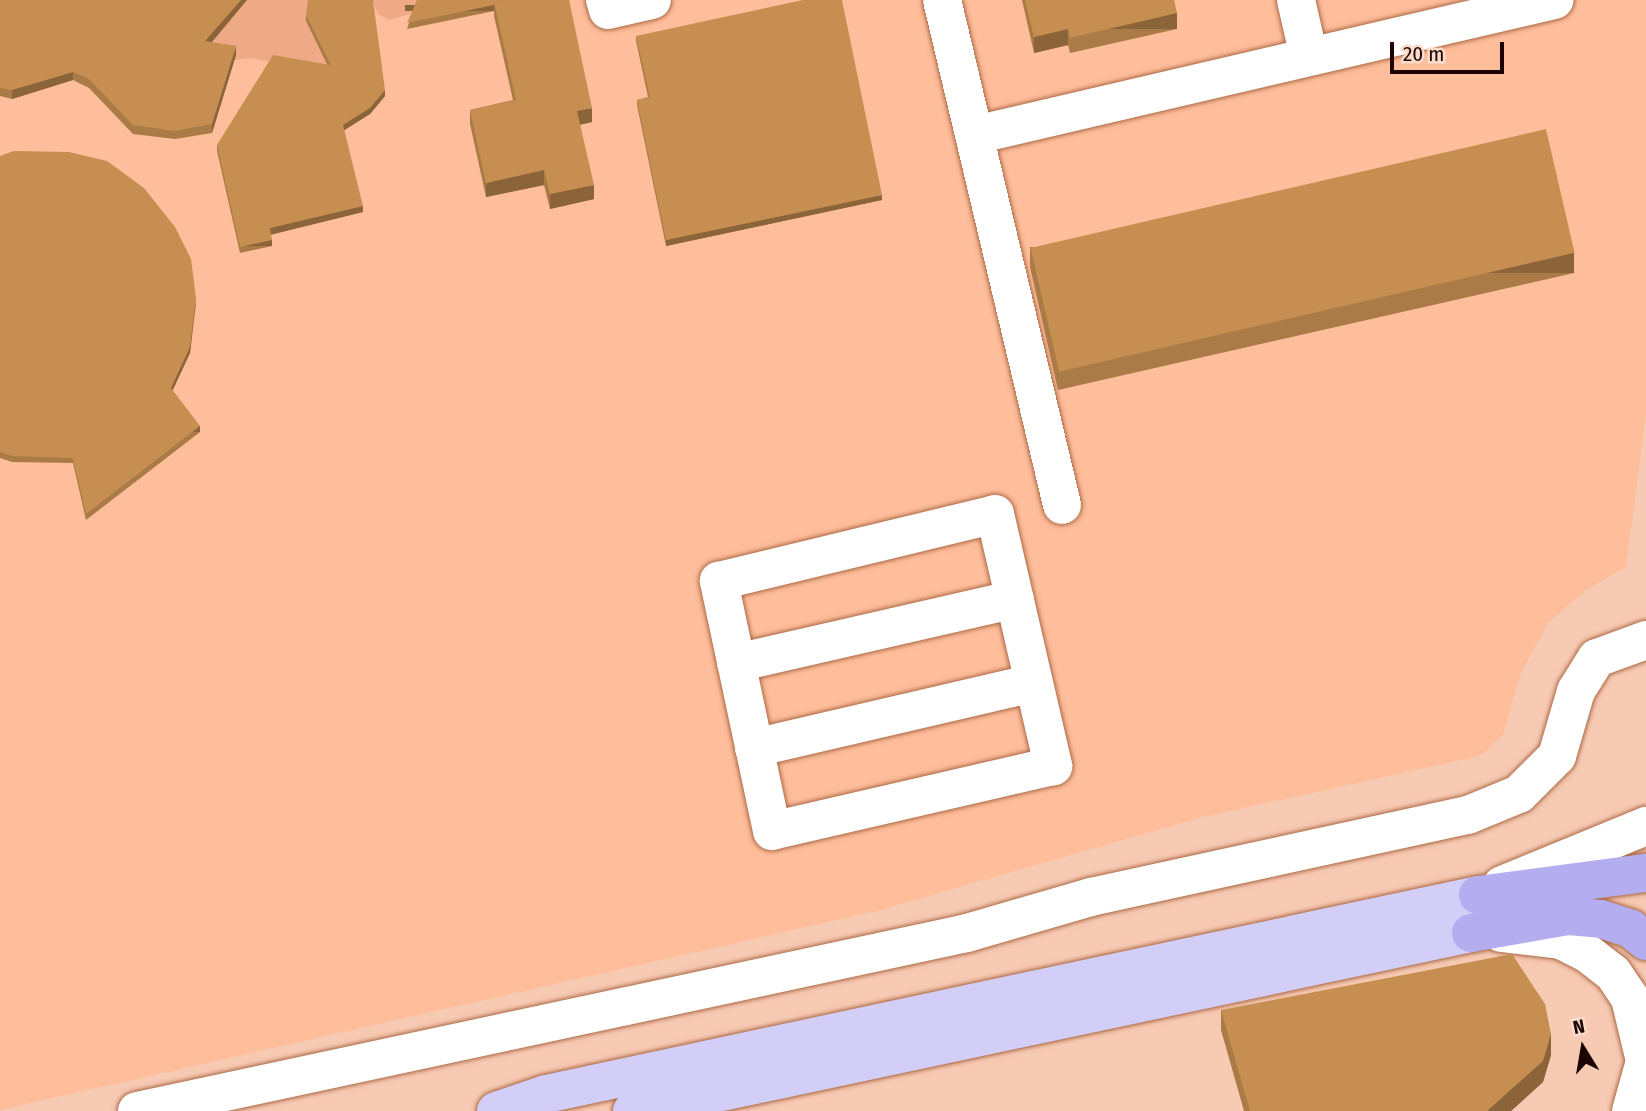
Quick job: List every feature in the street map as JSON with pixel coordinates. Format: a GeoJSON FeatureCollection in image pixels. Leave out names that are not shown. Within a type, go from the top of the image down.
{"type":"FeatureCollection","features":[{"type":"Feature","properties":{"kind":"highway"},"geometry":{"type":"LineString","coordinates":[[1478,895],[1646,873]]}},
{"type":"Feature","properties":{"kind":"highway"},"geometry":{"type":"LineString","coordinates":[[1471,933],[1568,916],[1601,919],[1631,929],[1646,941]]}},
{"type":"Feature","properties":{"kind":"main road"},"geometry":{"type":"LineString","coordinates":[[496,1111],[559,1091],[1478,895]]}},
{"type":"Feature","properties":{"kind":"main road"},"geometry":{"type":"LineString","coordinates":[[632,1111],[1471,933]]}},
{"type":"Feature","properties":{"kind":"street"},"geometry":{"type":"LineString","coordinates":[[605,0],[608,10],[652,0]]}},
{"type":"Feature","properties":{"kind":"street"},"geometry":{"type":"LineString","coordinates":[[942,0],[1062,505]]}},
{"type":"Feature","properties":{"kind":"street"},"geometry":{"type":"LineString","coordinates":[[1296,0],[1309,57]]}},
{"type":"Feature","properties":{"kind":"street"},"geometry":{"type":"LineString","coordinates":[[975,135],[1554,0]]}},
{"type":"Feature","properties":{"kind":"street"},"geometry":{"type":"LineString","coordinates":[[995,514],[1015,599],[1053,766],[772,831],[719,581],[995,514]]}},
{"type":"Feature","properties":{"kind":"street"},"geometry":{"type":"LineString","coordinates":[[736,663],[1015,599]]}},
{"type":"Feature","properties":{"kind":"street"},"geometry":{"type":"LineString","coordinates":[[137,1111],[967,933],[1091,897],[1468,815],[1519,794],[1557,756],[1576,691],[1597,658],[1646,640]]}},
{"type":"Feature","properties":{"kind":"street"},"geometry":{"type":"LineString","coordinates":[[754,748],[1034,683]]}},
{"type":"Feature","properties":{"kind":"street"},"geometry":{"type":"LineString","coordinates":[[1478,895],[1646,826]]}},
{"type":"Feature","properties":{"kind":"street"},"geometry":{"type":"LineString","coordinates":[[1471,933],[1561,940],[1587,953],[1613,973],[1630,998],[1645,1061],[1631,1111]]}},
{"type":"Feature","properties":{"kind":"shaded area"},"geometry":{"type":"Polygon","coordinates":[[[0,0],[1646,0],[1646,413],[1626,567],[1586,590],[1548,623],[1521,673],[1503,735],[1480,756],[1203,817],[877,911],[0,1110],[0,0]]]}},
{"type":"Feature","properties":{"kind":"shaded area"},"geometry":{"type":"Polygon","coordinates":[[[15,0],[224,27],[248,0],[311,0],[364,80],[252,58],[227,61],[15,0]]]}},
{"type":"Feature","properties":{"kind":"shaded area"},"geometry":{"type":"Polygon","coordinates":[[[372,0],[420,0],[410,14],[389,20],[378,14],[372,0]]]}},
{"type":"Feature","properties":{"kind":"building"},"geometry":{"type":"Polygon","coordinates":[[[0,0],[241,0],[205,41],[236,46],[212,124],[175,131],[133,125],[89,79],[73,72],[12,90],[0,88],[0,0]]]}},
{"type":"Feature","properties":{"kind":"building"},"geometry":{"type":"Polygon","coordinates":[[[308,0],[373,0],[385,90],[370,108],[343,125],[363,206],[270,228],[272,240],[240,247],[217,145],[273,55],[331,65],[306,15],[308,0]]]}},
{"type":"Feature","properties":{"kind":"building"},"geometry":{"type":"Polygon","coordinates":[[[417,0],[504,0],[494,2],[494,5],[407,23],[417,0]]]}},
{"type":"Feature","properties":{"kind":"building"},"geometry":{"type":"Polygon","coordinates":[[[569,0],[592,108],[577,111],[594,185],[550,194],[544,170],[486,183],[470,110],[516,100],[494,2],[569,0]]]}},
{"type":"Feature","properties":{"kind":"building"},"geometry":{"type":"Polygon","coordinates":[[[803,0],[842,0],[882,195],[666,240],[637,100],[650,97],[636,36],[803,0]]]}},
{"type":"Feature","properties":{"kind":"building"},"geometry":{"type":"Polygon","coordinates":[[[1025,0],[1174,0],[1177,13],[1070,38],[1068,29],[1034,37],[1025,0]]]}},
{"type":"Feature","properties":{"kind":"building"},"geometry":{"type":"Polygon","coordinates":[[[1546,129],[1575,253],[1059,372],[1031,248],[1546,129]]]}},
{"type":"Feature","properties":{"kind":"building"},"geometry":{"type":"Polygon","coordinates":[[[14,151],[69,152],[107,161],[144,188],[175,227],[191,259],[196,298],[190,347],[171,388],[200,426],[86,514],[73,458],[12,456],[0,452],[0,156],[14,151]]]}},
{"type":"Feature","properties":{"kind":"building"},"geometry":{"type":"Polygon","coordinates":[[[1512,954],[1545,1004],[1551,1034],[1543,1061],[1487,1111],[1250,1111],[1221,1010],[1512,954]]]}}]}
